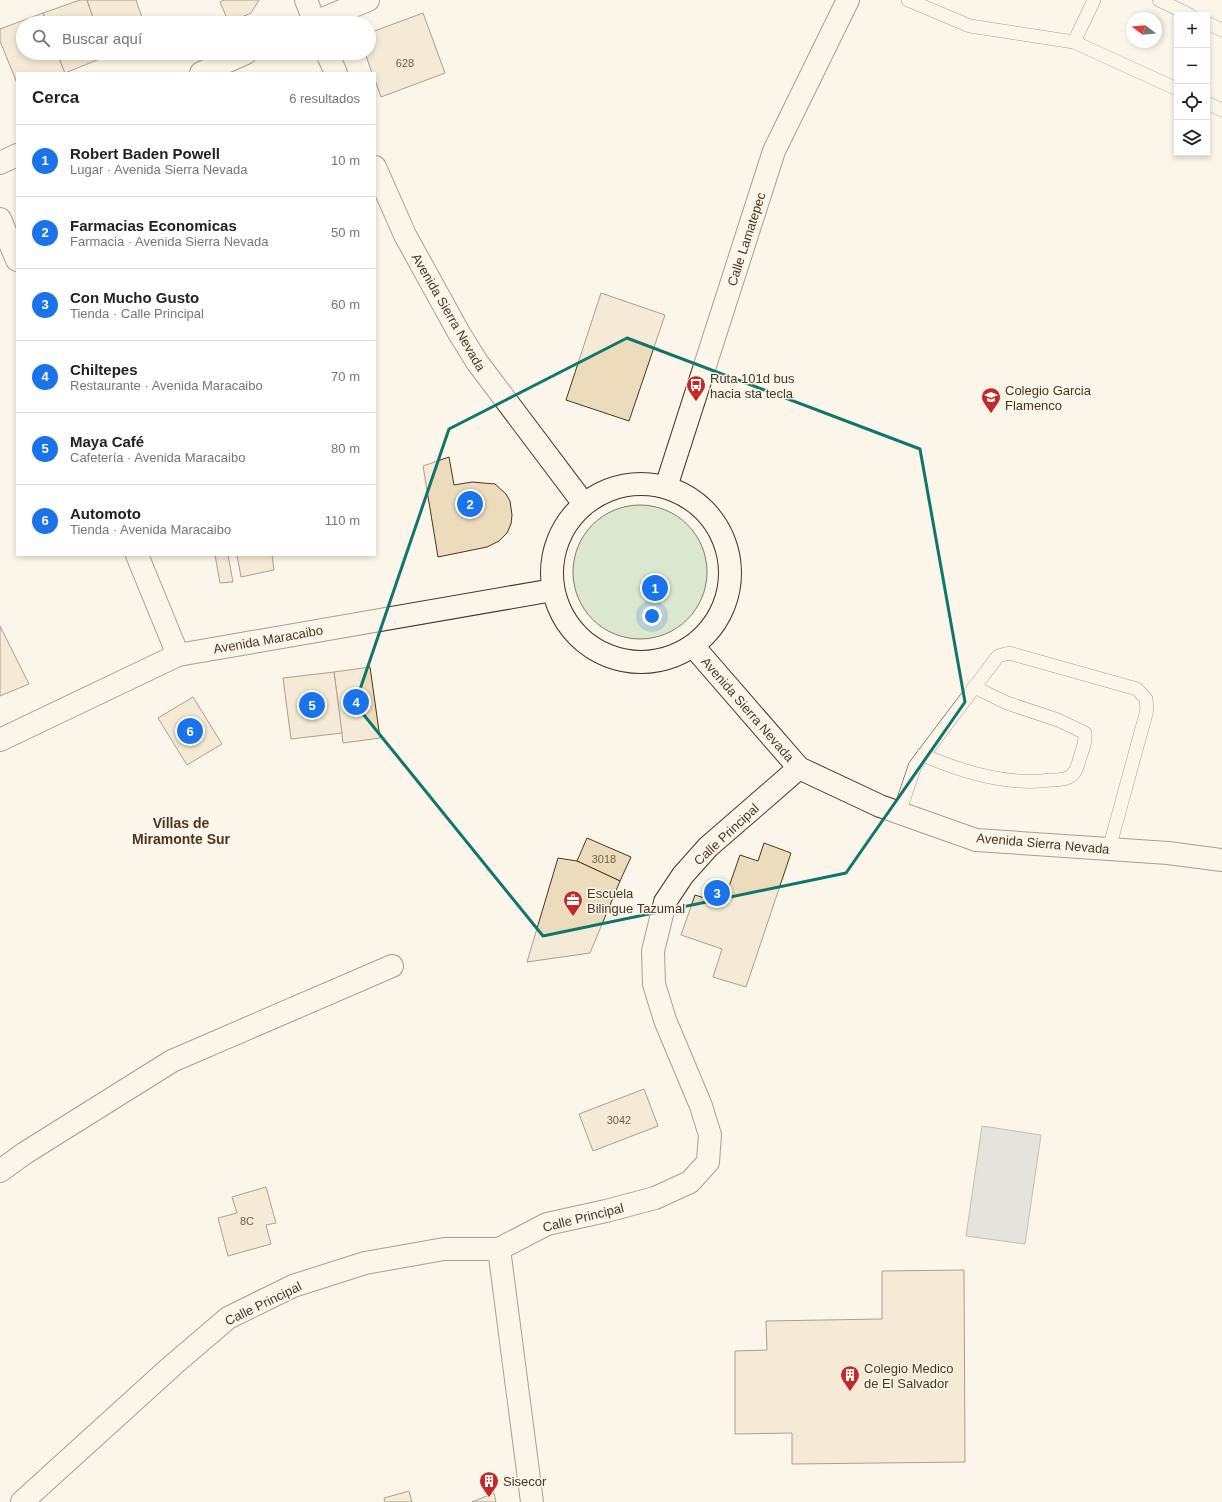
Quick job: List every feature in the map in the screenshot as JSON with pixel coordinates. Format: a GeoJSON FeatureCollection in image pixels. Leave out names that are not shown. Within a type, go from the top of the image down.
{"type":"FeatureCollection","features":[{"type":"Feature","properties":{"kind":"street"},"geometry":{"type":"LineString","coordinates":[[306,0],[312,16]]}},
{"type":"Feature","properties":{"kind":"street"},"geometry":{"type":"LineString","coordinates":[[330,16],[368,0]]}},
{"type":"Feature","properties":{"kind":"street","name":"Calle Lamatepec"},"geometry":{"type":"LineString","coordinates":[[666,487],[774,151],[848,0]]}},
{"type":"Feature","properties":{"kind":"street"},"geometry":{"type":"LineString","coordinates":[[203,72],[230,60]]}},
{"type":"Feature","properties":{"kind":"street"},"geometry":{"type":"LineString","coordinates":[[330,60],[336,72]]}},
{"type":"Feature","properties":{"kind":"street"},"geometry":{"type":"LineString","coordinates":[[0,162],[16,155]]}},
{"type":"Feature","properties":{"kind":"street","name":"Avenida Sierra Nevada"},"geometry":{"type":"LineString","coordinates":[[376,169],[405,235],[462,339],[477,362],[584,504]]}},
{"type":"Feature","properties":{"kind":"street"},"geometry":{"type":"LineString","coordinates":[[0,219],[16,258]]}},
{"type":"Feature","properties":{"kind":"street"},"geometry":{"type":"LineString","coordinates":[[645,483],[666,487],[689,497],[708,513],[722,534],[730,558],[730,583],[724,607],[711,629],[693,646],[671,657],[646,662],[621,660],[597,651],[577,635],[562,614],[554,590],[552,571],[554,552],[561,534],[571,517],[584,504],[603,492],[624,485],[645,483]]}},
{"type":"Feature","properties":{"kind":"street"},"geometry":{"type":"LineString","coordinates":[[137,556],[178,655]]}},
{"type":"Feature","properties":{"kind":"street","name":"Avenida Maracaibo"},"geometry":{"type":"LineString","coordinates":[[0,740],[178,655],[554,590]]}},
{"type":"Feature","properties":{"kind":"street","name":"Avenida Sierra Nevada"},"geometry":{"type":"LineString","coordinates":[[693,646],[799,768],[880,806],[976,840],[1168,853],[1222,860]]}},
{"type":"Feature","properties":{"kind":"street","name":"Calle Principal"},"geometry":{"type":"LineString","coordinates":[[22,1502],[228,1318],[293,1286],[365,1263],[444,1249],[499,1249],[547,1224],[655,1198],[690,1182],[708,1162],[710,1135],[701,1106],[665,1020],[654,984],[653,951],[665,902],[683,875],[708,847],[799,768]]}},
{"type":"Feature","properties":{"kind":"street"},"geometry":{"type":"LineString","coordinates":[[0,1171],[25,1153],[172,1061],[392,966]]}},
{"type":"Feature","properties":{"kind":"street"},"geometry":{"type":"LineString","coordinates":[[499,1249],[532,1502]]}},
{"type":"Feature","properties":{"kind":"lane"},"geometry":{"type":"LineString","coordinates":[[908,0],[970,26],[1074,42],[1174,88]]}},
{"type":"Feature","properties":{"kind":"lane"},"geometry":{"type":"LineString","coordinates":[[1074,42],[1094,0]]}},
{"type":"Feature","properties":{"kind":"lane"},"geometry":{"type":"LineString","coordinates":[[1159,0],[1184,12]]}},
{"type":"Feature","properties":{"kind":"lane"},"geometry":{"type":"LineString","coordinates":[[1210,24],[1222,30]]}},
{"type":"Feature","properties":{"kind":"lane"},"geometry":{"type":"LineString","coordinates":[[1210,104],[1222,110]]}},
{"type":"Feature","properties":{"kind":"lane"},"geometry":{"type":"LineString","coordinates":[[899,813],[915,766],[998,656],[1009,653],[1137,688],[1146,699],[1147,710],[1109,849]]}},
{"type":"Feature","properties":{"kind":"lane"},"geometry":{"type":"LineString","coordinates":[[923,755],[939,762],[991,777],[1016,781],[1056,780],[1068,778],[1075,773],[1083,748],[1085,733],[1058,720],[1007,703],[974,687]]}},
{"type":"Feature","properties":{"kind":"highlighted area"},"geometry":{"type":"Polygon","coordinates":[[[627,338],[920,449],[965,702],[846,873],[543,936],[355,704],[449,429],[627,338]]]}},
{"type":"Feature","properties":{"kind":"green space"},"geometry":{"type":"Polygon","coordinates":[[[647,505],[660,507],[688,524],[705,552],[707,572],[705,592],[688,620],[660,637],[633,639],[620,637],[592,620],[575,592],[573,565],[575,552],[592,524],[620,507],[647,505]]]}},
{"type":"Feature","properties":{"kind":"shaded area"},"geometry":{"type":"Polygon","coordinates":[[[982,1126],[1041,1135],[1025,1244],[966,1236],[982,1126]]]}},
{"type":"Feature","properties":{"kind":"building"},"geometry":{"type":"Polygon","coordinates":[[[80,0],[87,0],[93,16],[44,16],[43,13],[80,0]]]}},
{"type":"Feature","properties":{"kind":"building"},"geometry":{"type":"Polygon","coordinates":[[[87,0],[136,0],[142,16],[93,16],[87,0]]]}},
{"type":"Feature","properties":{"kind":"building"},"geometry":{"type":"Polygon","coordinates":[[[224,0],[259,0],[251,13],[244,16],[226,16],[220,2],[224,0]]]}},
{"type":"Feature","properties":{"kind":"building"},"geometry":{"type":"Polygon","coordinates":[[[43,13],[44,16],[35,16],[43,13]]]}},
{"type":"Feature","properties":{"kind":"building"},"geometry":{"type":"Polygon","coordinates":[[[423,13],[445,73],[381,97],[376,83],[376,72],[372,72],[367,60],[376,60],[376,30],[423,13]]]}},
{"type":"Feature","properties":{"kind":"building"},"geometry":{"type":"Polygon","coordinates":[[[16,23],[16,60],[60,60],[65,72],[16,72],[16,81],[0,41],[0,29],[16,23]]]}},
{"type":"Feature","properties":{"kind":"building"},"geometry":{"type":"Polygon","coordinates":[[[60,60],[97,60],[67,72],[65,72],[60,60]]]}},
{"type":"Feature","properties":{"kind":"building"},"geometry":{"type":"Polygon","coordinates":[[[601,293],[665,315],[629,421],[566,400],[601,293]]]}},
{"type":"Feature","properties":{"kind":"building"},"geometry":{"type":"Polygon","coordinates":[[[449,457],[454,485],[472,482],[495,484],[506,494],[510,501],[512,515],[511,524],[507,533],[499,541],[487,547],[438,557],[423,466],[449,457]]]}},
{"type":"Feature","properties":{"kind":"building"},"geometry":{"type":"Polygon","coordinates":[[[215,556],[228,556],[233,582],[220,583],[215,556]]]}},
{"type":"Feature","properties":{"kind":"building"},"geometry":{"type":"Polygon","coordinates":[[[237,556],[272,556],[274,570],[241,577],[237,556]]]}},
{"type":"Feature","properties":{"kind":"building"},"geometry":{"type":"Polygon","coordinates":[[[0,626],[29,684],[0,696],[0,626]]]}},
{"type":"Feature","properties":{"kind":"building"},"geometry":{"type":"Polygon","coordinates":[[[370,667],[380,738],[343,743],[334,672],[370,667]]]}},
{"type":"Feature","properties":{"kind":"building"},"geometry":{"type":"Polygon","coordinates":[[[334,672],[342,733],[291,739],[283,678],[334,672]]]}},
{"type":"Feature","properties":{"kind":"building"},"geometry":{"type":"Polygon","coordinates":[[[193,697],[222,744],[187,765],[158,718],[193,697]]]}},
{"type":"Feature","properties":{"kind":"building"},"geometry":{"type":"Polygon","coordinates":[[[587,838],[631,857],[620,881],[577,861],[587,838]]]}},
{"type":"Feature","properties":{"kind":"building"},"geometry":{"type":"Polygon","coordinates":[[[764,843],[791,853],[746,987],[713,977],[722,949],[681,935],[695,895],[723,904],[740,855],[758,861],[764,843]]]}},
{"type":"Feature","properties":{"kind":"building","name":"Escuela Bilingue Tazumal"},"geometry":{"type":"Polygon","coordinates":[[[558,858],[577,861],[620,881],[590,953],[527,962],[558,858]]]}},
{"type":"Feature","properties":{"kind":"building"},"geometry":{"type":"Polygon","coordinates":[[[644,1089],[658,1126],[593,1151],[579,1114],[644,1089]]]}},
{"type":"Feature","properties":{"kind":"building"},"geometry":{"type":"Polygon","coordinates":[[[266,1187],[276,1223],[266,1225],[271,1244],[228,1256],[218,1218],[237,1213],[232,1197],[266,1187]]]}},
{"type":"Feature","properties":{"kind":"building","name":"Colegio Medico de El Salvador"},"geometry":{"type":"Polygon","coordinates":[[[964,1270],[965,1462],[792,1464],[792,1433],[735,1434],[735,1351],[767,1350],[766,1321],[882,1319],[882,1271],[964,1270]]]}},
{"type":"Feature","properties":{"kind":"building"},"geometry":{"type":"Polygon","coordinates":[[[409,1491],[412,1502],[385,1502],[384,1498],[409,1491]]]}},
{"type":"Feature","properties":{"kind":"building","name":"Sisecor"},"geometry":{"type":"Polygon","coordinates":[[[494,1493],[496,1502],[472,1502],[494,1493]]]}},
{"type":"Feature","properties":{"kind":"place","name":"Ruta 101d bus hacia sta tecla"},"geometry":{"type":"Point","coordinates":[696,402]}},
{"type":"Feature","properties":{"kind":"place","name":"Colegio Garcia Flamenco"},"geometry":{"type":"Point","coordinates":[991,414]}},
{"type":"Feature","properties":{"kind":"place","name":"Farmacias Economicas"},"geometry":{"type":"Point","coordinates":[470,504]}},
{"type":"Feature","properties":{"kind":"place","name":"Robert Baden Powell"},"geometry":{"type":"Point","coordinates":[655,588]}},
{"type":"Feature","properties":{"kind":"place","name":"Chiltepes"},"geometry":{"type":"Point","coordinates":[356,702]}},
{"type":"Feature","properties":{"kind":"place","name":"Maya Café"},"geometry":{"type":"Point","coordinates":[312,705]}},
{"type":"Feature","properties":{"kind":"place","name":"Automoto"},"geometry":{"type":"Point","coordinates":[190,731]}},
{"type":"Feature","properties":{"kind":"place","name":"Con Mucho Gusto"},"geometry":{"type":"Point","coordinates":[717,893]}},
{"type":"Feature","properties":{"kind":"place","name":"Escuela Bilingue Tazumal"},"geometry":{"type":"Point","coordinates":[573,917]}},
{"type":"Feature","properties":{"kind":"place","name":"Colegio Medico de El Salvador"},"geometry":{"type":"Point","coordinates":[850,1392]}},
{"type":"Feature","properties":{"kind":"place","name":"Sisecor"},"geometry":{"type":"Point","coordinates":[489,1498]}},
{"type":"Feature","properties":{"kind":"district","name":"Villas de Miramonte Sur"},"geometry":{"type":"Point","coordinates":[181,832]}}]}
